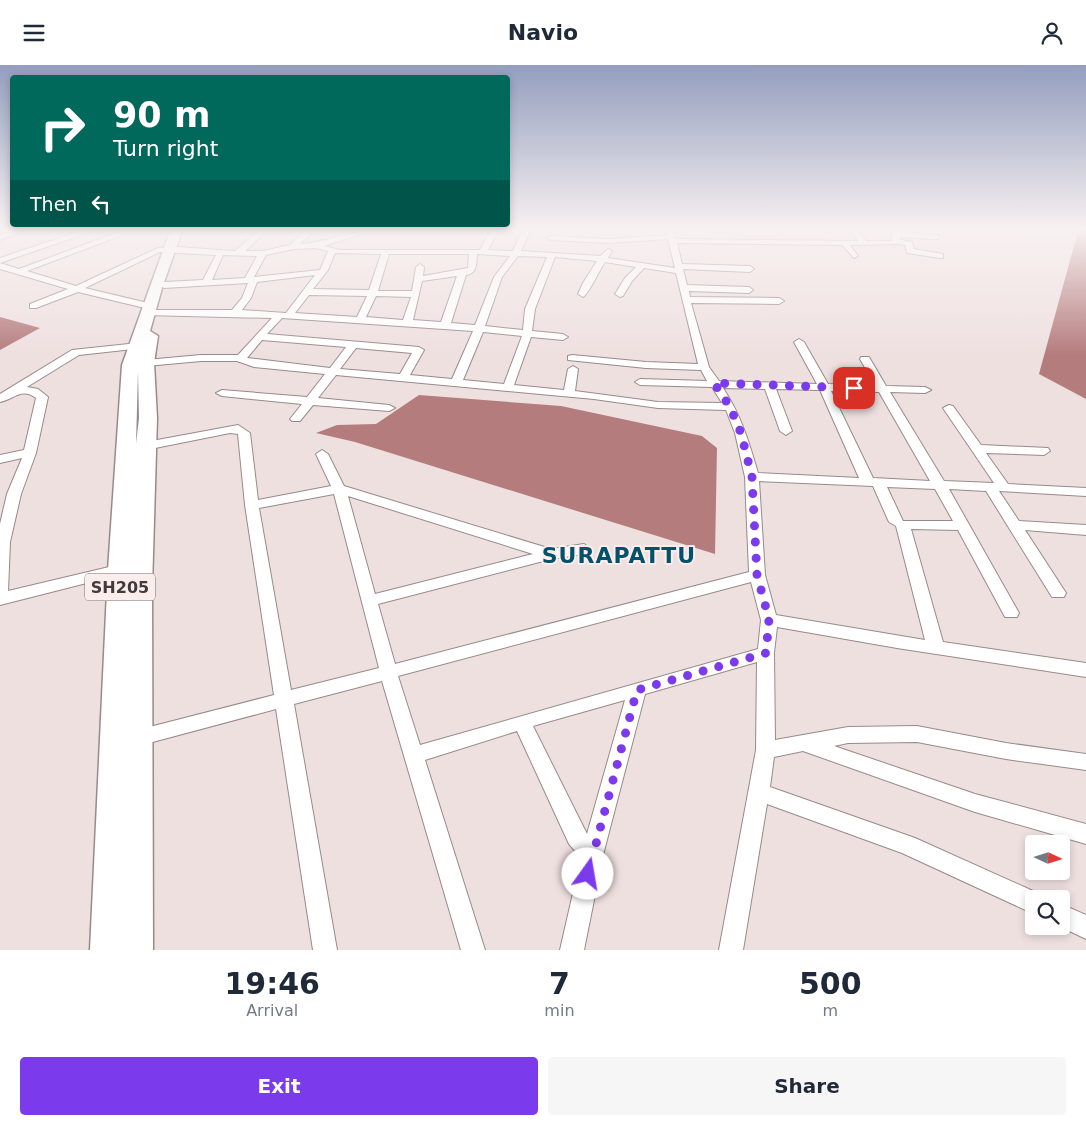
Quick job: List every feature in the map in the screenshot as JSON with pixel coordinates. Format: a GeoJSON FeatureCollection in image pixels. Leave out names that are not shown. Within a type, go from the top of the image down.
{"type":"FeatureCollection","features":[{"type":"Feature","properties":{"kind":"main road"},"geometry":{"type":"LineString","coordinates":[[135,950],[138,739],[131,567],[148,418],[142,354],[150,310],[165,272]]}},
{"type":"Feature","properties":{"kind":"main road"},"geometry":{"type":"LineString","coordinates":[[150,310],[164,285],[168,272]]}},
{"type":"Feature","properties":{"kind":"main road","name":"SH205"},"geometry":{"type":"LineString","coordinates":[[108,950],[114,745],[131,567],[130,365],[142,354]]}},
{"type":"Feature","properties":{"kind":"street"},"geometry":{"type":"LineString","coordinates":[[24,272],[150,310],[444,325],[563,337]]}},
{"type":"Feature","properties":{"kind":"street"},"geometry":{"type":"LineString","coordinates":[[33,306],[111,272]]}},
{"type":"Feature","properties":{"kind":"street"},"geometry":{"type":"LineString","coordinates":[[206,282],[211,272]]}},
{"type":"Feature","properties":{"kind":"street"},"geometry":{"type":"LineString","coordinates":[[235,313],[246,299],[254,272]]}},
{"type":"Feature","properties":{"kind":"street"},"geometry":{"type":"LineString","coordinates":[[164,285],[251,280],[319,272]]}},
{"type":"Feature","properties":{"kind":"street"},"geometry":{"type":"LineString","coordinates":[[241,358],[307,293],[322,272]]}},
{"type":"Feature","properties":{"kind":"street"},"geometry":{"type":"LineString","coordinates":[[360,320],[379,272]]}},
{"type":"Feature","properties":{"kind":"street"},"geometry":{"type":"LineString","coordinates":[[407,323],[416,294],[420,272]]}},
{"type":"Feature","properties":{"kind":"street"},"geometry":{"type":"LineString","coordinates":[[419,279],[462,275],[468,272]]}},
{"type":"Feature","properties":{"kind":"street"},"geometry":{"type":"LineString","coordinates":[[456,383],[470,353],[498,277],[502,272]]}},
{"type":"Feature","properties":{"kind":"street"},"geometry":{"type":"LineString","coordinates":[[508,387],[528,334],[530,309],[545,272]]}},
{"type":"Feature","properties":{"kind":"street"},"geometry":{"type":"LineString","coordinates":[[583,294],[587,283],[595,272]]}},
{"type":"Feature","properties":{"kind":"street"},"geometry":{"type":"LineString","coordinates":[[620,294],[635,272]]}},
{"type":"Feature","properties":{"kind":"street"},"geometry":{"type":"LineString","coordinates":[[657,273],[662,272]]}},
{"type":"Feature","properties":{"kind":"street"},"geometry":{"type":"LineString","coordinates":[[680,272],[684,294],[704,367],[730,407],[741,433],[752,477],[757,575],[769,619],[766,653],[766,750],[731,950]]}},
{"type":"Feature","properties":{"kind":"street"},"geometry":{"type":"LineString","coordinates":[[444,325],[462,275]]}},
{"type":"Feature","properties":{"kind":"street"},"geometry":{"type":"LineString","coordinates":[[684,294],[749,289]]}},
{"type":"Feature","properties":{"kind":"street"},"geometry":{"type":"LineString","coordinates":[[307,293],[416,294]]}},
{"type":"Feature","properties":{"kind":"street"},"geometry":{"type":"LineString","coordinates":[[684,294],[779,301]]}},
{"type":"Feature","properties":{"kind":"street"},"geometry":{"type":"LineString","coordinates":[[261,337],[418,350],[403,378]]}},
{"type":"Feature","properties":{"kind":"street"},"geometry":{"type":"LineString","coordinates":[[799,342],[896,522]]}},
{"type":"Feature","properties":{"kind":"street"},"geometry":{"type":"LineString","coordinates":[[296,419],[354,344]]}},
{"type":"Feature","properties":{"kind":"street"},"geometry":{"type":"LineString","coordinates":[[0,399],[76,351],[201,358],[241,358],[241,360],[254,364],[508,387],[658,405],[730,407]]}},
{"type":"Feature","properties":{"kind":"street"},"geometry":{"type":"LineString","coordinates":[[865,359],[939,484],[1011,613]]}},
{"type":"Feature","properties":{"kind":"street"},"geometry":{"type":"LineString","coordinates":[[569,394],[573,363],[704,367]]}},
{"type":"Feature","properties":{"kind":"street"},"geometry":{"type":"LineString","coordinates":[[640,382],[924,390]]}},
{"type":"Feature","properties":{"kind":"street"},"geometry":{"type":"LineString","coordinates":[[769,385],[786,431]]}},
{"type":"Feature","properties":{"kind":"street"},"geometry":{"type":"LineString","coordinates":[[16,389],[34,391],[42,397],[30,453],[14,494],[2,542],[0,599],[131,567]]}},
{"type":"Feature","properties":{"kind":"street"},"geometry":{"type":"LineString","coordinates":[[222,393],[389,408]]}},
{"type":"Feature","properties":{"kind":"street"},"geometry":{"type":"LineString","coordinates":[[948,409],[977,449],[1016,525],[1058,593]]}},
{"type":"Feature","properties":{"kind":"street"},"geometry":{"type":"LineString","coordinates":[[145,446],[230,429],[242,430],[252,505],[325,950]]}},
{"type":"Feature","properties":{"kind":"street"},"geometry":{"type":"LineString","coordinates":[[977,449],[1044,451]]}},
{"type":"Feature","properties":{"kind":"street"},"geometry":{"type":"LineString","coordinates":[[0,459],[30,453]]}},
{"type":"Feature","properties":{"kind":"street"},"geometry":{"type":"LineString","coordinates":[[322,454],[339,489],[389,674],[472,950]]}},
{"type":"Feature","properties":{"kind":"street"},"geometry":{"type":"LineString","coordinates":[[752,477],[1086,491]]}},
{"type":"Feature","properties":{"kind":"street"},"geometry":{"type":"LineString","coordinates":[[252,505],[339,489],[551,554]]}},
{"type":"Feature","properties":{"kind":"street"},"geometry":{"type":"LineString","coordinates":[[0,496],[14,494]]}},
{"type":"Feature","properties":{"kind":"street"},"geometry":{"type":"LineString","coordinates":[[936,648],[902,526],[908,524],[962,526]]}},
{"type":"Feature","properties":{"kind":"street"},"geometry":{"type":"LineString","coordinates":[[1016,525],[1086,530]]}},
{"type":"Feature","properties":{"kind":"street"},"geometry":{"type":"LineString","coordinates":[[370,601],[551,554],[584,549]]}},
{"type":"Feature","properties":{"kind":"street"},"geometry":{"type":"LineString","coordinates":[[114,745],[389,674],[757,575]]}},
{"type":"Feature","properties":{"kind":"street"},"geometry":{"type":"LineString","coordinates":[[769,619],[936,648],[1086,671]]}},
{"type":"Feature","properties":{"kind":"street"},"geometry":{"type":"LineString","coordinates":[[413,755],[766,653]]}},
{"type":"Feature","properties":{"kind":"street"},"geometry":{"type":"LineString","coordinates":[[572,950],[592,855],[637,690]]}},
{"type":"Feature","properties":{"kind":"street"},"geometry":{"type":"LineString","coordinates":[[522,723],[576,837],[592,855]]}},
{"type":"Feature","properties":{"kind":"street"},"geometry":{"type":"LineString","coordinates":[[766,750],[848,735],[917,734],[1006,751],[1086,762]]}},
{"type":"Feature","properties":{"kind":"street"},"geometry":{"type":"LineString","coordinates":[[804,743],[975,803],[1086,834]]}},
{"type":"Feature","properties":{"kind":"street"},"geometry":{"type":"LineString","coordinates":[[758,792],[908,845],[1025,899]]}},
{"type":"Feature","properties":{"kind":"street"},"geometry":{"type":"LineString","coordinates":[[1070,919],[1086,927]]}},
{"type":"Feature","properties":{"kind":"shaded area"},"geometry":{"type":"Polygon","coordinates":[[[1067,272],[1086,272],[1086,399],[1039,374],[1067,272]]]}},
{"type":"Feature","properties":{"kind":"shaded area"},"geometry":{"type":"Polygon","coordinates":[[[0,317],[40,328],[0,350],[0,317]]]}},
{"type":"Feature","properties":{"kind":"shaded area"},"geometry":{"type":"Polygon","coordinates":[[[419,395],[561,406],[702,436],[717,448],[715,554],[355,442],[316,433],[337,425],[376,424],[419,395]]]}},
{"type":"Feature","properties":{"kind":"district","name":"SURAPATTU"},"geometry":{"type":"Point","coordinates":[619,555]}},
{"type":"Feature","properties":{"kind":"route"},"geometry":{"type":"LineString","coordinates":[[588,874],[637,690],[766,653],[769,619],[757,575],[752,477],[741,433],[730,407],[714,383],[854,388]]}}]}
